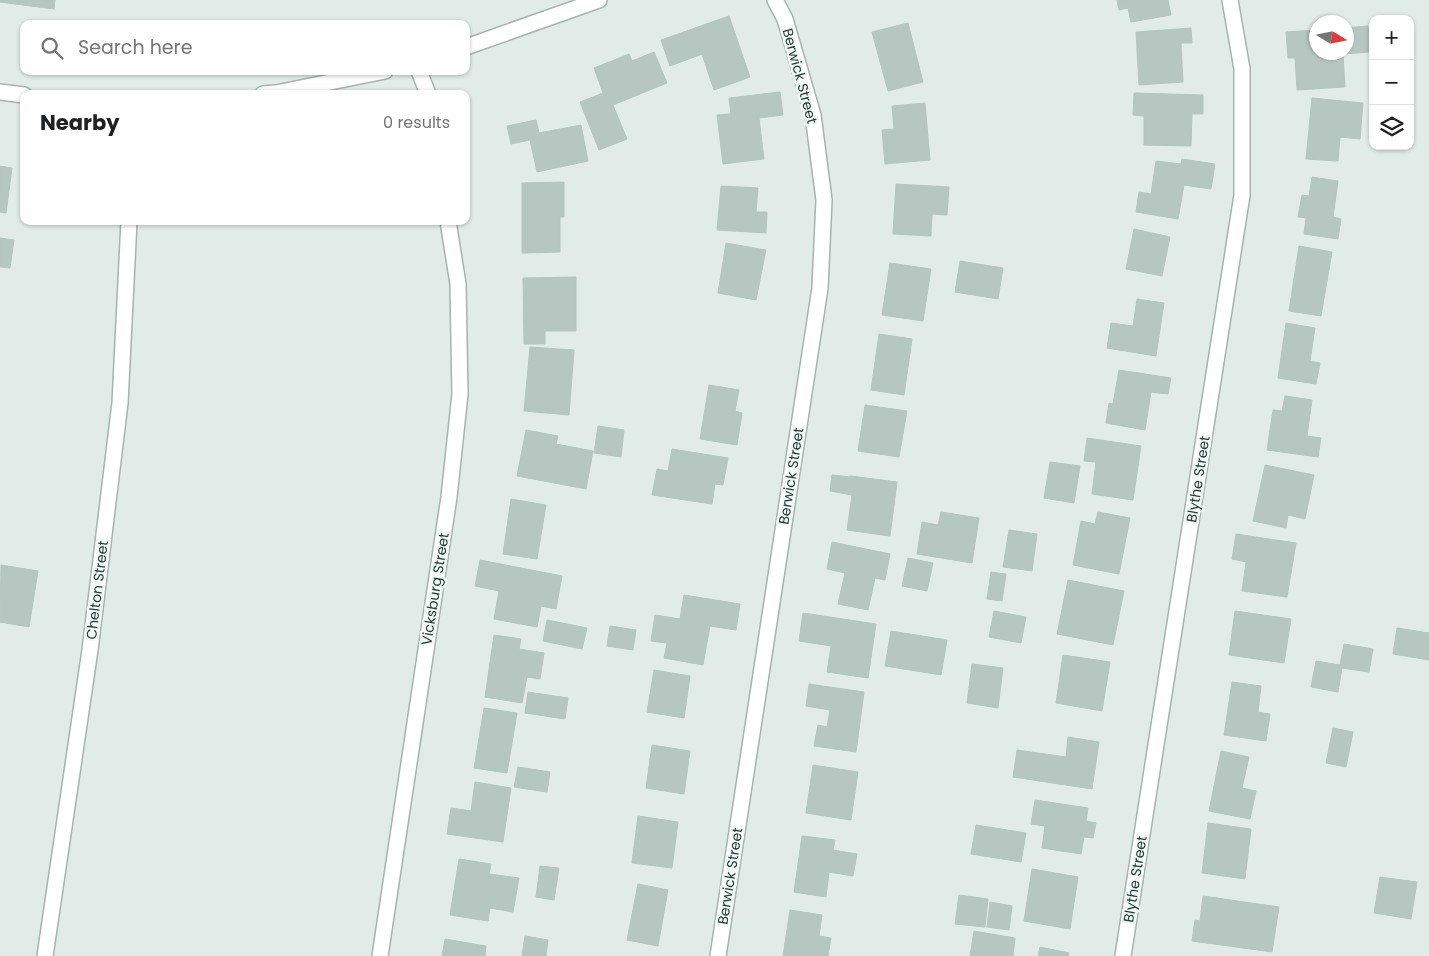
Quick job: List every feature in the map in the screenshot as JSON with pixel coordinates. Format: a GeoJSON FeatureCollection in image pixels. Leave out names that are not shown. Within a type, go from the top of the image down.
{"type":"FeatureCollection","features":[{"type":"Feature","properties":{"kind":"street"},"geometry":{"type":"LineString","coordinates":[[470,46],[599,0]]}},
{"type":"Feature","properties":{"kind":"street","name":"Berwick Street"},"geometry":{"type":"LineString","coordinates":[[718,956],[820,288],[824,200],[813,115],[785,19],[775,0]]}},
{"type":"Feature","properties":{"kind":"street","name":"Blythe Street"},"geometry":{"type":"LineString","coordinates":[[1123,956],[1242,195],[1242,69],[1230,0]]}},
{"type":"Feature","properties":{"kind":"street"},"geometry":{"type":"LineString","coordinates":[[291,90],[365,75]]}},
{"type":"Feature","properties":{"kind":"street"},"geometry":{"type":"LineString","coordinates":[[420,75],[426,90]]}},
{"type":"Feature","properties":{"kind":"street"},"geometry":{"type":"LineString","coordinates":[[0,92],[20,94]]}},
{"type":"Feature","properties":{"kind":"street","name":"Chelton Street"},"geometry":{"type":"LineString","coordinates":[[45,956],[90,650],[120,403],[129,225]]}},
{"type":"Feature","properties":{"kind":"street","name":"Vicksburg Street"},"geometry":{"type":"LineString","coordinates":[[380,956],[448,507],[460,394],[458,284],[449,225]]}},
{"type":"Feature","properties":{"kind":"building"},"geometry":{"type":"Polygon","coordinates":[[[0,0],[55,0],[54,9],[0,2],[0,0]]]}},
{"type":"Feature","properties":{"kind":"building"},"geometry":{"type":"Polygon","coordinates":[[[1117,0],[1168,0],[1171,15],[1131,22],[1128,8],[1119,10],[1117,0]]]}},
{"type":"Feature","properties":{"kind":"building"},"geometry":{"type":"Polygon","coordinates":[[[729,16],[750,77],[714,90],[702,54],[670,66],[661,40],[729,16]]]}},
{"type":"Feature","properties":{"kind":"building"},"geometry":{"type":"Polygon","coordinates":[[[908,23],[923,82],[888,91],[872,32],[908,23]]]}},
{"type":"Feature","properties":{"kind":"building"},"geometry":{"type":"Polygon","coordinates":[[[1368,26],[1369,52],[1354,53],[1354,27],[1368,26]]]}},
{"type":"Feature","properties":{"kind":"building"},"geometry":{"type":"Polygon","coordinates":[[[1191,28],[1192,43],[1181,43],[1183,82],[1139,85],[1136,32],[1191,28]]]}},
{"type":"Feature","properties":{"kind":"building"},"geometry":{"type":"Polygon","coordinates":[[[1309,30],[1309,60],[1343,60],[1345,87],[1297,90],[1295,58],[1288,58],[1286,32],[1309,30]]]}},
{"type":"Feature","properties":{"kind":"building"},"geometry":{"type":"Polygon","coordinates":[[[654,52],[667,83],[613,105],[627,139],[599,150],[580,102],[603,93],[594,68],[629,54],[632,61],[654,52]]]}},
{"type":"Feature","properties":{"kind":"building"},"geometry":{"type":"Polygon","coordinates":[[[780,92],[783,115],[759,118],[764,159],[723,164],[717,115],[731,114],[729,98],[780,92]]]}},
{"type":"Feature","properties":{"kind":"building"},"geometry":{"type":"Polygon","coordinates":[[[1134,93],[1203,95],[1203,114],[1192,114],[1191,146],[1144,145],[1144,116],[1133,115],[1134,93]]]}},
{"type":"Feature","properties":{"kind":"building"},"geometry":{"type":"Polygon","coordinates":[[[1312,98],[1363,103],[1360,139],[1340,137],[1338,161],[1306,159],[1312,98]]]}},
{"type":"Feature","properties":{"kind":"building"},"geometry":{"type":"Polygon","coordinates":[[[925,103],[930,160],[885,164],[882,130],[894,129],[892,106],[925,103]]]}},
{"type":"Feature","properties":{"kind":"building"},"geometry":{"type":"Polygon","coordinates":[[[536,120],[539,133],[581,125],[588,161],[537,172],[530,140],[511,144],[507,126],[536,120]]]}},
{"type":"Feature","properties":{"kind":"building"},"geometry":{"type":"Polygon","coordinates":[[[1182,159],[1215,164],[1211,189],[1184,185],[1178,219],[1136,212],[1139,192],[1151,194],[1156,161],[1181,164],[1182,159]]]}},
{"type":"Feature","properties":{"kind":"building"},"geometry":{"type":"Polygon","coordinates":[[[0,166],[12,168],[6,213],[0,212],[0,166]]]}},
{"type":"Feature","properties":{"kind":"building"},"geometry":{"type":"Polygon","coordinates":[[[1312,177],[1338,181],[1333,217],[1341,219],[1338,239],[1304,234],[1306,218],[1298,217],[1302,195],[1309,196],[1312,177]]]}},
{"type":"Feature","properties":{"kind":"building"},"geometry":{"type":"Polygon","coordinates":[[[564,182],[564,217],[560,217],[560,252],[522,253],[522,183],[564,182]]]}},
{"type":"Feature","properties":{"kind":"building"},"geometry":{"type":"Polygon","coordinates":[[[896,184],[949,187],[947,215],[932,214],[931,236],[893,234],[896,184]]]}},
{"type":"Feature","properties":{"kind":"building"},"geometry":{"type":"Polygon","coordinates":[[[721,186],[758,188],[756,212],[767,212],[766,233],[717,230],[721,186]]]}},
{"type":"Feature","properties":{"kind":"building"},"geometry":{"type":"Polygon","coordinates":[[[1134,229],[1170,237],[1162,276],[1126,269],[1134,229]]]}},
{"type":"Feature","properties":{"kind":"building"},"geometry":{"type":"Polygon","coordinates":[[[0,238],[14,240],[10,268],[0,267],[0,238]]]}},
{"type":"Feature","properties":{"kind":"building"},"geometry":{"type":"Polygon","coordinates":[[[726,243],[766,250],[756,300],[718,293],[726,243]]]}},
{"type":"Feature","properties":{"kind":"building"},"geometry":{"type":"Polygon","coordinates":[[[1299,246],[1332,252],[1321,316],[1289,311],[1299,246]]]}},
{"type":"Feature","properties":{"kind":"building"},"geometry":{"type":"Polygon","coordinates":[[[960,261],[1003,268],[998,299],[955,292],[960,261]]]}},
{"type":"Feature","properties":{"kind":"building"},"geometry":{"type":"Polygon","coordinates":[[[890,263],[931,269],[923,321],[882,315],[890,263]]]}},
{"type":"Feature","properties":{"kind":"building"},"geometry":{"type":"Polygon","coordinates":[[[576,277],[576,331],[545,331],[545,344],[524,344],[523,278],[576,277]]]}},
{"type":"Feature","properties":{"kind":"building"},"geometry":{"type":"Polygon","coordinates":[[[1137,299],[1164,303],[1156,356],[1107,348],[1111,323],[1133,326],[1137,299]]]}},
{"type":"Feature","properties":{"kind":"building"},"geometry":{"type":"Polygon","coordinates":[[[1286,323],[1315,328],[1310,361],[1320,363],[1316,384],[1278,378],[1286,323]]]}},
{"type":"Feature","properties":{"kind":"building"},"geometry":{"type":"Polygon","coordinates":[[[879,334],[912,339],[904,395],[871,390],[879,334]]]}},
{"type":"Feature","properties":{"kind":"building"},"geometry":{"type":"Polygon","coordinates":[[[530,347],[574,350],[569,415],[524,411],[530,347]]]}},
{"type":"Feature","properties":{"kind":"building"},"geometry":{"type":"Polygon","coordinates":[[[1119,370],[1171,378],[1168,394],[1151,392],[1145,430],[1106,423],[1109,403],[1113,404],[1119,370]]]}},
{"type":"Feature","properties":{"kind":"building"},"geometry":{"type":"Polygon","coordinates":[[[709,385],[739,390],[735,411],[742,413],[737,445],[700,439],[709,385]]]}},
{"type":"Feature","properties":{"kind":"building"},"geometry":{"type":"Polygon","coordinates":[[[1285,396],[1312,400],[1307,436],[1321,438],[1318,457],[1267,450],[1273,410],[1282,411],[1285,396]]]}},
{"type":"Feature","properties":{"kind":"building"},"geometry":{"type":"Polygon","coordinates":[[[865,405],[907,411],[899,457],[858,451],[865,405]]]}},
{"type":"Feature","properties":{"kind":"building"},"geometry":{"type":"Polygon","coordinates":[[[598,426],[624,430],[621,457],[594,453],[598,426]]]}},
{"type":"Feature","properties":{"kind":"building"},"geometry":{"type":"Polygon","coordinates":[[[526,430],[558,436],[556,444],[593,451],[586,489],[517,476],[526,430]]]}},
{"type":"Feature","properties":{"kind":"building"},"geometry":{"type":"Polygon","coordinates":[[[1087,438],[1141,446],[1133,500],[1092,494],[1096,462],[1084,461],[1087,438]]]}},
{"type":"Feature","properties":{"kind":"building"},"geometry":{"type":"Polygon","coordinates":[[[672,449],[728,458],[723,485],[715,484],[712,504],[652,495],[657,469],[668,471],[672,449]]]}},
{"type":"Feature","properties":{"kind":"building"},"geometry":{"type":"Polygon","coordinates":[[[1050,462],[1080,466],[1074,503],[1044,498],[1050,462]]]}},
{"type":"Feature","properties":{"kind":"building"},"geometry":{"type":"Polygon","coordinates":[[[1265,465],[1314,475],[1305,519],[1288,515],[1286,528],[1253,521],[1265,465]]]}},
{"type":"Feature","properties":{"kind":"building"},"geometry":{"type":"Polygon","coordinates":[[[832,475],[897,482],[890,536],[847,530],[852,495],[830,491],[832,475]]]}},
{"type":"Feature","properties":{"kind":"building"},"geometry":{"type":"Polygon","coordinates":[[[511,499],[546,505],[537,559],[503,554],[511,499]]]}},
{"type":"Feature","properties":{"kind":"building"},"geometry":{"type":"Polygon","coordinates":[[[941,512],[979,518],[972,563],[917,554],[922,522],[938,525],[941,512]]]}},
{"type":"Feature","properties":{"kind":"building"},"geometry":{"type":"Polygon","coordinates":[[[1098,512],[1130,518],[1119,574],[1073,565],[1081,521],[1095,524],[1098,512]]]}},
{"type":"Feature","properties":{"kind":"building"},"geometry":{"type":"Polygon","coordinates":[[[1009,530],[1037,534],[1032,571],[1003,567],[1009,530]]]}},
{"type":"Feature","properties":{"kind":"building"},"geometry":{"type":"Polygon","coordinates":[[[1236,534],[1296,543],[1287,597],[1242,591],[1246,562],[1232,559],[1236,534]]]}},
{"type":"Feature","properties":{"kind":"building"},"geometry":{"type":"Polygon","coordinates":[[[832,542],[890,554],[885,580],[875,578],[868,610],[838,604],[845,573],[827,569],[832,542]]]}},
{"type":"Feature","properties":{"kind":"building"},"geometry":{"type":"Polygon","coordinates":[[[908,558],[933,563],[927,591],[902,586],[908,558]]]}},
{"type":"Feature","properties":{"kind":"building"},"geometry":{"type":"Polygon","coordinates":[[[480,560],[562,576],[556,609],[541,606],[537,627],[494,619],[499,591],[475,586],[480,560]]]}},
{"type":"Feature","properties":{"kind":"building"},"geometry":{"type":"Polygon","coordinates":[[[1,565],[38,571],[29,627],[0,622],[1,565]]]}},
{"type":"Feature","properties":{"kind":"building"},"geometry":{"type":"Polygon","coordinates":[[[991,572],[1006,574],[1002,601],[987,599],[991,572]]]}},
{"type":"Feature","properties":{"kind":"building"},"geometry":{"type":"Polygon","coordinates":[[[1068,580],[1124,591],[1113,645],[1057,634],[1068,580]]]}},
{"type":"Feature","properties":{"kind":"building"},"geometry":{"type":"Polygon","coordinates":[[[684,595],[740,604],[736,630],[710,626],[703,665],[664,658],[667,643],[651,641],[655,615],[680,619],[684,595]]]}},
{"type":"Feature","properties":{"kind":"building"},"geometry":{"type":"Polygon","coordinates":[[[994,611],[1026,617],[1021,643],[989,637],[994,611]]]}},
{"type":"Feature","properties":{"kind":"building"},"geometry":{"type":"Polygon","coordinates":[[[1235,611],[1291,619],[1284,663],[1229,655],[1235,611]]]}},
{"type":"Feature","properties":{"kind":"building"},"geometry":{"type":"Polygon","coordinates":[[[803,613],[876,624],[868,678],[827,672],[831,646],[799,641],[803,613]]]}},
{"type":"Feature","properties":{"kind":"building"},"geometry":{"type":"Polygon","coordinates":[[[547,620],[587,628],[582,649],[543,641],[547,620]]]}},
{"type":"Feature","properties":{"kind":"building"},"geometry":{"type":"Polygon","coordinates":[[[610,626],[636,630],[633,650],[607,646],[610,626]]]}},
{"type":"Feature","properties":{"kind":"building"},"geometry":{"type":"Polygon","coordinates":[[[1397,628],[1429,633],[1429,660],[1393,654],[1397,628]]]}},
{"type":"Feature","properties":{"kind":"building"},"geometry":{"type":"Polygon","coordinates":[[[891,631],[947,640],[941,675],[885,666],[891,631]]]}},
{"type":"Feature","properties":{"kind":"building"},"geometry":{"type":"Polygon","coordinates":[[[494,635],[521,639],[519,649],[544,653],[540,679],[527,677],[522,703],[485,697],[494,635]]]}},
{"type":"Feature","properties":{"kind":"building"},"geometry":{"type":"Polygon","coordinates":[[[1344,644],[1373,649],[1369,672],[1342,668],[1338,692],[1311,687],[1316,661],[1340,665],[1344,644]]]}},
{"type":"Feature","properties":{"kind":"building"},"geometry":{"type":"Polygon","coordinates":[[[1063,655],[1110,662],[1102,711],[1056,703],[1063,655]]]}},
{"type":"Feature","properties":{"kind":"building"},"geometry":{"type":"Polygon","coordinates":[[[972,664],[1003,668],[998,708],[967,703],[972,664]]]}},
{"type":"Feature","properties":{"kind":"building"},"geometry":{"type":"Polygon","coordinates":[[[654,670],[690,676],[684,718],[647,712],[654,670]]]}},
{"type":"Feature","properties":{"kind":"building"},"geometry":{"type":"Polygon","coordinates":[[[1232,682],[1261,686],[1258,712],[1270,714],[1266,741],[1224,735],[1232,682]]]}},
{"type":"Feature","properties":{"kind":"building"},"geometry":{"type":"Polygon","coordinates":[[[809,684],[864,692],[856,752],[814,746],[818,725],[827,727],[830,710],[806,706],[809,684]]]}},
{"type":"Feature","properties":{"kind":"building"},"geometry":{"type":"Polygon","coordinates":[[[528,692],[568,698],[565,719],[525,713],[528,692]]]}},
{"type":"Feature","properties":{"kind":"building"},"geometry":{"type":"Polygon","coordinates":[[[484,708],[517,713],[507,773],[474,768],[484,708]]]}},
{"type":"Feature","properties":{"kind":"building"},"geometry":{"type":"Polygon","coordinates":[[[1333,728],[1353,732],[1346,767],[1326,763],[1333,728]]]}},
{"type":"Feature","properties":{"kind":"building"},"geometry":{"type":"Polygon","coordinates":[[[1068,737],[1099,742],[1092,789],[1013,777],[1017,750],[1066,757],[1068,737]]]}},
{"type":"Feature","properties":{"kind":"building"},"geometry":{"type":"Polygon","coordinates":[[[652,745],[690,751],[684,794],[646,788],[652,745]]]}},
{"type":"Feature","properties":{"kind":"building"},"geometry":{"type":"Polygon","coordinates":[[[1221,751],[1249,757],[1242,788],[1256,791],[1250,819],[1209,811],[1221,751]]]}},
{"type":"Feature","properties":{"kind":"building"},"geometry":{"type":"Polygon","coordinates":[[[813,765],[858,772],[851,820],[806,813],[813,765]]]}},
{"type":"Feature","properties":{"kind":"building"},"geometry":{"type":"Polygon","coordinates":[[[518,767],[550,772],[547,792],[514,787],[518,767]]]}},
{"type":"Feature","properties":{"kind":"building"},"geometry":{"type":"Polygon","coordinates":[[[475,782],[511,788],[503,842],[447,834],[451,808],[471,811],[475,782]]]}},
{"type":"Feature","properties":{"kind":"building"},"geometry":{"type":"Polygon","coordinates":[[[1035,800],[1088,808],[1086,821],[1096,823],[1093,838],[1084,837],[1081,854],[1042,848],[1045,826],[1031,824],[1035,800]]]}},
{"type":"Feature","properties":{"kind":"building"},"geometry":{"type":"Polygon","coordinates":[[[638,816],[678,822],[672,868],[632,863],[638,816]]]}},
{"type":"Feature","properties":{"kind":"building"},"geometry":{"type":"Polygon","coordinates":[[[1208,823],[1251,829],[1245,879],[1202,873],[1208,823]]]}},
{"type":"Feature","properties":{"kind":"building"},"geometry":{"type":"Polygon","coordinates":[[[976,825],[1026,833],[1021,862],[971,854],[976,825]]]}},
{"type":"Feature","properties":{"kind":"building"},"geometry":{"type":"Polygon","coordinates":[[[802,836],[835,840],[833,850],[857,854],[853,876],[829,872],[826,897],[794,892],[802,836]]]}},
{"type":"Feature","properties":{"kind":"building"},"geometry":{"type":"Polygon","coordinates":[[[459,859],[491,864],[489,874],[519,878],[513,912],[490,908],[488,921],[450,915],[459,859]]]}},
{"type":"Feature","properties":{"kind":"building"},"geometry":{"type":"Polygon","coordinates":[[[540,866],[559,868],[554,900],[536,897],[540,866]]]}},
{"type":"Feature","properties":{"kind":"building"},"geometry":{"type":"Polygon","coordinates":[[[1032,869],[1078,877],[1070,929],[1024,921],[1032,869]]]}},
{"type":"Feature","properties":{"kind":"building"},"geometry":{"type":"Polygon","coordinates":[[[1380,877],[1417,882],[1411,919],[1374,913],[1380,877]]]}},
{"type":"Feature","properties":{"kind":"building"},"geometry":{"type":"Polygon","coordinates":[[[638,884],[668,890],[658,946],[627,940],[638,884]]]}},
{"type":"Feature","properties":{"kind":"building"},"geometry":{"type":"Polygon","coordinates":[[[959,895],[988,899],[985,927],[955,924],[959,895]]]}},
{"type":"Feature","properties":{"kind":"building"},"geometry":{"type":"Polygon","coordinates":[[[1203,896],[1279,907],[1272,952],[1192,941],[1195,920],[1200,921],[1203,896]]]}},
{"type":"Feature","properties":{"kind":"building"},"geometry":{"type":"Polygon","coordinates":[[[990,902],[1012,906],[1009,930],[987,927],[990,902]]]}},
{"type":"Feature","properties":{"kind":"building"},"geometry":{"type":"Polygon","coordinates":[[[790,910],[822,915],[819,936],[831,938],[828,956],[783,956],[790,910]]]}},
{"type":"Feature","properties":{"kind":"building"},"geometry":{"type":"Polygon","coordinates":[[[974,931],[1015,938],[1013,956],[970,956],[974,931]]]}},
{"type":"Feature","properties":{"kind":"building"},"geometry":{"type":"Polygon","coordinates":[[[525,936],[548,940],[546,956],[522,956],[525,936]]]}},
{"type":"Feature","properties":{"kind":"building"},"geometry":{"type":"Polygon","coordinates":[[[445,939],[486,946],[485,956],[442,956],[445,939]]]}},
{"type":"Feature","properties":{"kind":"building"},"geometry":{"type":"Polygon","coordinates":[[[1040,947],[1069,953],[1068,956],[1038,956],[1040,947]]]}}]}
